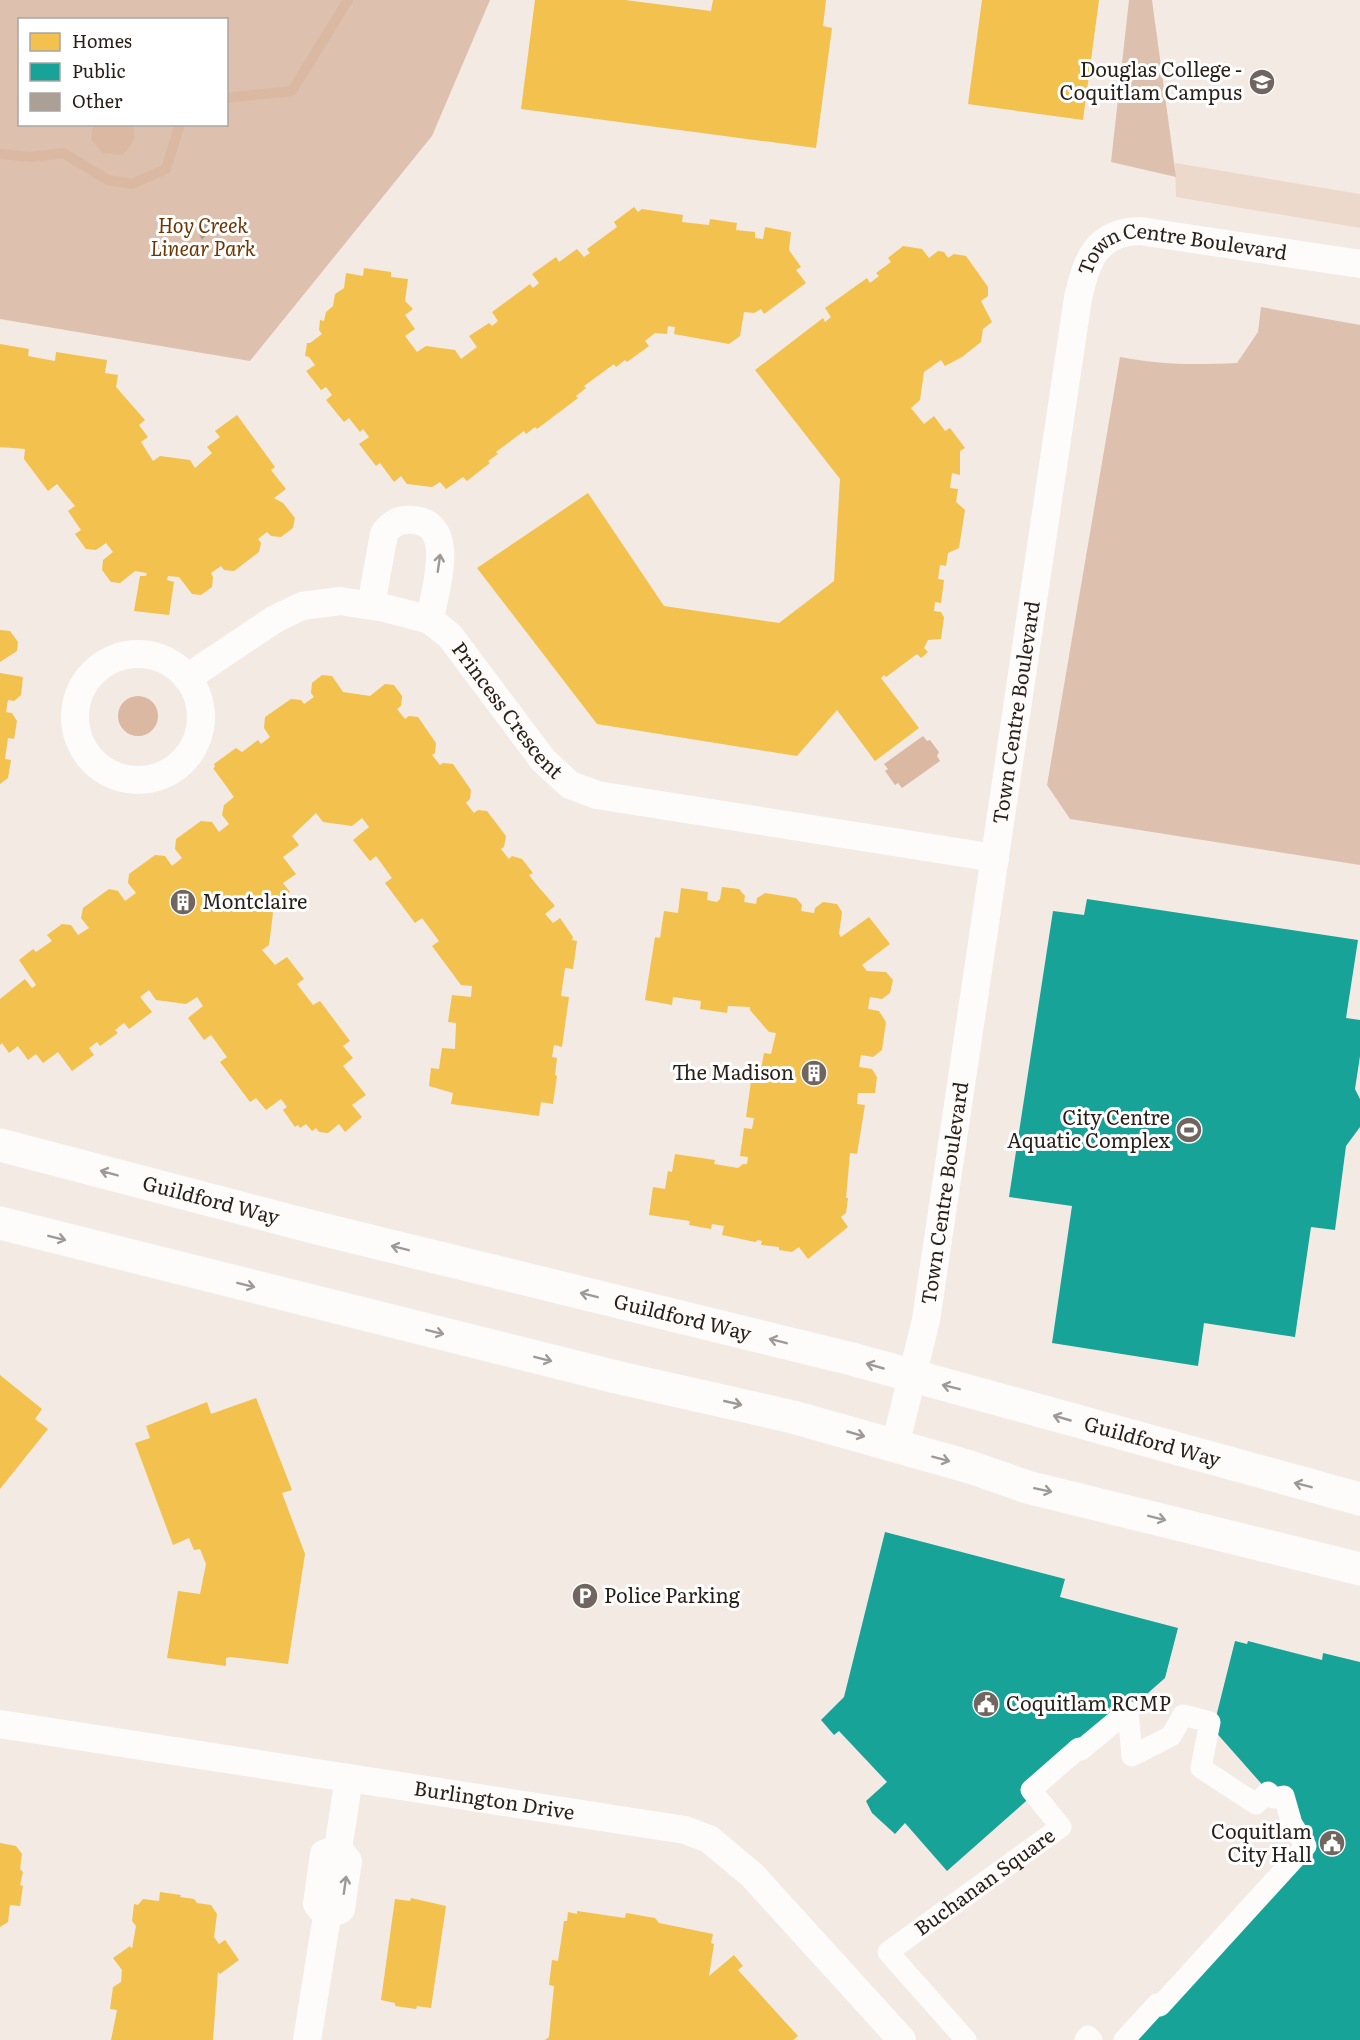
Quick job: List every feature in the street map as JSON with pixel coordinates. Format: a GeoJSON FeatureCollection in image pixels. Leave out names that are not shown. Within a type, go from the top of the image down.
{"type":"FeatureCollection","features":[{"type":"Feature","properties":{"kind":"main road","name":"Guildford Way"},"geometry":{"type":"LineString","coordinates":[[0,1146],[328,1231],[852,1359],[1360,1499]]}},
{"type":"Feature","properties":{"kind":"main road"},"geometry":{"type":"LineString","coordinates":[[0,1223],[616,1377],[793,1417],[970,1467],[1027,1487],[1360,1569]]}},
{"type":"Feature","properties":{"kind":"street","name":"Town Centre Boulevard"},"geometry":{"type":"LineString","coordinates":[[895,1446],[914,1377],[926,1320],[1078,298],[1084,274],[1094,253],[1112,237],[1122,233],[1145,231],[1360,264]]}},
{"type":"Feature","properties":{"kind":"street"},"geometry":{"type":"LineString","coordinates":[[371,605],[384,534],[388,528],[401,521],[422,522],[437,533],[441,546],[429,620]]}},
{"type":"Feature","properties":{"kind":"street","name":"Princess Crescent"},"geometry":{"type":"LineString","coordinates":[[187,678],[295,608],[323,601],[371,605],[429,620],[455,641],[543,760],[557,775],[577,789],[628,801],[995,858]]}},
{"type":"Feature","properties":{"kind":"street"},"geometry":{"type":"LineString","coordinates":[[145,654],[171,663],[187,678],[197,695],[201,727],[193,747],[181,764],[155,778],[128,779],[107,772],[90,758],[77,734],[75,712],[83,686],[99,668],[123,656],[145,654]]}},
{"type":"Feature","properties":{"kind":"street","name":"Buchanan Square"},"geometry":{"type":"LineString","coordinates":[[966,2040],[888,1952],[1061,1827],[1031,1790],[1079,1748],[1081,1750],[1128,1711],[1132,1756],[1171,1736],[1183,1715],[1210,1722],[1201,1768],[1256,1804],[1268,1792],[1274,1798],[1284,1796],[1292,1824],[1306,1846],[1160,2006],[1157,2004],[1124,2040]]}},
{"type":"Feature","properties":{"kind":"street","name":"Burlington Drive"},"geometry":{"type":"LineString","coordinates":[[0,1724],[661,1824],[709,1839],[733,1856],[752,1875],[902,2040]]}},
{"type":"Feature","properties":{"kind":"street"},"geometry":{"type":"LineString","coordinates":[[307,2040],[327,1916],[341,1909],[348,1861],[338,1849],[349,1778]]}},
{"type":"Feature","properties":{"kind":"street"},"geometry":{"type":"LineString","coordinates":[[1084,2040],[1088,2036],[1092,2040]]}},
{"type":"Feature","properties":{"kind":"shaded area"},"geometry":{"type":"Polygon","coordinates":[[[93,126],[133,126],[133,142],[122,155],[103,153],[91,140],[93,126]]]}},
{"type":"Feature","properties":{"kind":"shaded area"},"geometry":{"type":"Polygon","coordinates":[[[1175,163],[1360,194],[1360,228],[1176,197],[1175,163]]]}},
{"type":"Feature","properties":{"kind":"shaded area"},"geometry":{"type":"Polygon","coordinates":[[[138,696],[146,697],[152,702],[157,708],[157,724],[152,730],[146,735],[138,736],[130,735],[124,730],[119,724],[118,716],[119,708],[124,702],[130,697],[138,696]]]}},
{"type":"Feature","properties":{"kind":"shaded area"},"geometry":{"type":"Polygon","coordinates":[[[923,736],[927,741],[930,740],[939,752],[937,756],[940,761],[902,788],[898,783],[895,785],[885,771],[888,769],[884,764],[923,736]]]}},
{"type":"Feature","properties":{"kind":"green space","name":"Hoy Creek Linear Park"},"geometry":{"type":"Polygon","coordinates":[[[0,0],[490,0],[432,136],[250,361],[0,319],[0,0]]]}},
{"type":"Feature","properties":{"kind":"green space"},"geometry":{"type":"Polygon","coordinates":[[[1129,0],[1152,0],[1176,177],[1111,162],[1129,0]]]}},
{"type":"Feature","properties":{"kind":"green space"},"geometry":{"type":"Polygon","coordinates":[[[1261,307],[1360,325],[1360,865],[1070,819],[1047,785],[1120,357],[1178,364],[1237,363],[1258,332],[1261,307]]]}},
{"type":"Feature","properties":{"kind":"building: Homes"},"geometry":{"type":"Polygon","coordinates":[[[535,0],[625,0],[711,11],[713,0],[826,0],[823,26],[832,28],[816,148],[521,109],[535,0]]]}},
{"type":"Feature","properties":{"kind":"building: Homes"},"geometry":{"type":"Polygon","coordinates":[[[982,0],[1099,0],[1083,120],[968,104],[982,0]]]}},
{"type":"Feature","properties":{"kind":"building: Homes"},"geometry":{"type":"Polygon","coordinates":[[[634,207],[638,212],[642,209],[683,215],[682,222],[709,225],[710,219],[737,223],[736,230],[755,232],[755,238],[763,239],[765,227],[791,232],[789,250],[801,267],[796,270],[806,283],[764,314],[761,309],[754,313],[744,312],[740,336],[729,344],[674,334],[675,327],[668,326],[667,334],[655,333],[645,341],[649,346],[627,362],[625,360],[616,367],[614,364],[584,386],[586,388],[576,396],[578,398],[537,429],[535,427],[526,434],[524,431],[496,452],[498,454],[488,461],[490,463],[467,481],[463,477],[446,489],[440,482],[432,487],[407,484],[401,476],[394,482],[380,463],[376,466],[359,444],[369,437],[363,429],[360,432],[349,418],[344,422],[326,400],[332,395],[326,387],[321,390],[306,371],[315,365],[309,357],[305,356],[307,343],[322,334],[319,330],[320,320],[324,321],[326,312],[333,306],[335,294],[344,288],[346,273],[363,276],[364,268],[391,272],[391,277],[408,279],[405,301],[413,309],[405,315],[415,329],[405,336],[417,352],[426,346],[455,350],[461,359],[477,347],[469,336],[489,323],[492,326],[498,321],[492,312],[530,284],[533,288],[539,283],[532,274],[556,257],[559,262],[577,249],[584,257],[590,253],[587,249],[617,227],[614,222],[634,207]]]}},
{"type":"Feature","properties":{"kind":"building: Homes"},"geometry":{"type":"Polygon","coordinates":[[[903,246],[922,249],[929,258],[938,251],[944,252],[948,258],[954,254],[966,256],[988,287],[988,296],[981,301],[992,322],[983,329],[981,342],[962,357],[945,366],[941,360],[924,372],[920,400],[911,408],[924,424],[934,416],[945,431],[950,428],[965,448],[960,451],[960,475],[952,473],[950,488],[958,489],[956,502],[965,510],[959,548],[948,553],[946,566],[940,565],[938,579],[944,580],[941,603],[935,602],[934,611],[941,612],[944,617],[941,639],[928,640],[924,648],[928,652],[921,658],[917,654],[886,677],[884,675],[881,678],[919,728],[875,761],[837,710],[797,756],[597,724],[477,568],[588,493],[664,606],[779,623],[834,581],[840,479],[755,370],[823,318],[825,322],[831,317],[825,308],[867,278],[870,283],[879,276],[876,273],[891,262],[888,258],[903,246]]]}},
{"type":"Feature","properties":{"kind":"building: Homes"},"geometry":{"type":"Polygon","coordinates":[[[0,344],[29,349],[28,356],[55,361],[56,352],[107,360],[105,373],[118,375],[116,387],[145,420],[139,425],[148,437],[141,442],[153,461],[160,456],[190,460],[195,468],[212,453],[207,447],[220,437],[215,431],[237,415],[275,467],[271,470],[286,489],[274,498],[283,503],[295,518],[293,528],[281,537],[271,536],[267,532],[258,539],[261,543],[259,552],[234,571],[224,570],[221,566],[211,573],[212,587],[201,595],[192,594],[179,577],[168,576],[167,580],[174,582],[169,615],[134,611],[140,576],[146,576],[147,573],[135,571],[120,583],[111,582],[102,570],[103,560],[113,552],[106,543],[96,550],[86,549],[75,534],[81,530],[68,511],[75,506],[57,484],[48,491],[24,459],[25,449],[0,447],[0,344]]]}},
{"type":"Feature","properties":{"kind":"building: Homes"},"geometry":{"type":"Polygon","coordinates":[[[0,630],[10,631],[18,642],[17,651],[0,662],[0,630]]]}},
{"type":"Feature","properties":{"kind":"building: Homes"},"geometry":{"type":"Polygon","coordinates":[[[0,673],[23,677],[21,695],[14,701],[8,700],[6,712],[12,713],[17,721],[14,739],[8,738],[5,759],[11,760],[8,778],[0,784],[0,673]]]}},
{"type":"Feature","properties":{"kind":"building: Homes","name":"Montclaire"},"geometry":{"type":"Polygon","coordinates":[[[322,675],[332,676],[343,692],[370,696],[385,684],[394,685],[402,696],[401,706],[397,709],[405,719],[409,716],[418,717],[436,743],[435,753],[432,755],[440,765],[453,764],[471,790],[470,799],[466,803],[474,813],[478,810],[487,811],[506,836],[504,847],[501,849],[509,859],[512,856],[522,859],[533,873],[529,875],[555,906],[545,914],[553,923],[560,918],[573,937],[572,940],[577,941],[573,969],[565,968],[561,996],[569,997],[562,1047],[554,1045],[552,1057],[557,1058],[553,1104],[541,1102],[539,1116],[451,1104],[453,1093],[429,1086],[431,1068],[439,1069],[442,1048],[455,1049],[456,1023],[448,1022],[452,995],[471,997],[472,986],[461,985],[432,946],[439,941],[422,918],[415,923],[385,883],[392,878],[376,856],[370,861],[353,840],[369,827],[362,818],[352,826],[323,822],[316,813],[292,836],[299,845],[283,857],[296,874],[283,883],[290,892],[268,906],[273,913],[269,945],[262,950],[275,965],[287,957],[304,979],[297,984],[313,1005],[320,1001],[350,1041],[343,1046],[353,1058],[343,1066],[366,1095],[352,1105],[362,1117],[345,1132],[339,1124],[328,1133],[319,1132],[316,1128],[312,1131],[306,1124],[300,1128],[298,1125],[295,1127],[283,1110],[287,1107],[281,1099],[266,1110],[256,1098],[250,1102],[220,1062],[227,1057],[211,1035],[204,1040],[188,1018],[203,1006],[197,997],[186,1004],[156,1000],[149,990],[140,997],[152,1012],[129,1029],[124,1023],[115,1030],[118,1033],[100,1046],[97,1042],[89,1048],[94,1055],[72,1071],[58,1052],[43,1063],[36,1054],[28,1060],[18,1046],[9,1053],[2,1043],[0,1045],[0,999],[25,979],[32,988],[36,985],[19,960],[33,949],[36,952],[52,941],[47,935],[62,924],[71,925],[78,935],[89,928],[81,918],[83,908],[109,889],[118,891],[125,901],[136,893],[128,883],[129,874],[155,855],[165,856],[172,866],[182,858],[175,849],[176,839],[201,821],[212,822],[219,832],[229,824],[222,815],[224,805],[234,797],[213,768],[214,764],[236,748],[242,752],[258,740],[261,744],[270,737],[264,728],[265,717],[291,699],[301,700],[304,704],[314,697],[311,693],[312,683],[322,675]]]}},
{"type":"Feature","properties":{"kind":"building: Homes","name":"The Madison"},"geometry":{"type":"Polygon","coordinates":[[[722,887],[739,889],[745,896],[744,902],[756,904],[757,898],[765,893],[796,898],[802,905],[801,911],[814,913],[815,908],[823,902],[837,904],[842,912],[839,934],[841,937],[869,917],[890,944],[862,965],[867,971],[886,972],[893,980],[890,993],[882,999],[870,997],[868,1009],[879,1011],[886,1022],[882,1050],[873,1057],[861,1055],[859,1067],[872,1069],[877,1077],[875,1093],[858,1093],[857,1104],[865,1105],[857,1154],[850,1153],[846,1213],[841,1217],[848,1227],[808,1259],[799,1247],[792,1252],[779,1250],[779,1247],[761,1245],[762,1241],[755,1242],[722,1235],[724,1226],[712,1224],[711,1229],[689,1225],[690,1221],[649,1215],[653,1187],[665,1189],[668,1171],[672,1172],[675,1154],[715,1160],[714,1164],[738,1168],[747,1164],[748,1157],[740,1156],[744,1128],[752,1129],[754,1118],[746,1117],[753,1067],[761,1069],[764,1053],[771,1054],[776,1033],[769,1032],[750,1010],[750,1007],[728,1006],[727,1013],[700,1009],[701,1001],[673,997],[672,1005],[645,1000],[655,937],[660,938],[664,911],[678,913],[681,888],[708,892],[707,900],[717,902],[720,899],[722,887]]]}},
{"type":"Feature","properties":{"kind":"building: Homes"},"geometry":{"type":"Polygon","coordinates":[[[0,1375],[42,1409],[35,1419],[48,1429],[0,1489],[0,1375]]]}},
{"type":"Feature","properties":{"kind":"building: Homes"},"geometry":{"type":"Polygon","coordinates":[[[256,1398],[292,1490],[282,1493],[305,1554],[288,1664],[231,1657],[226,1658],[226,1666],[167,1658],[178,1591],[200,1594],[206,1564],[200,1549],[194,1550],[189,1538],[173,1545],[135,1443],[150,1438],[146,1426],[207,1402],[211,1414],[256,1398]]]}},
{"type":"Feature","properties":{"kind":"building: Homes"},"geometry":{"type":"Polygon","coordinates":[[[0,1843],[16,1846],[22,1854],[20,1869],[23,1872],[20,1885],[23,1886],[20,1906],[10,1905],[8,1922],[0,1927],[0,1843]]]}},
{"type":"Feature","properties":{"kind":"building: Homes"},"geometry":{"type":"Polygon","coordinates":[[[160,1892],[181,1895],[180,1897],[194,1899],[197,1903],[211,1905],[217,1914],[214,1937],[219,1944],[225,1940],[239,1960],[220,1974],[218,1972],[213,2040],[111,2040],[117,2010],[110,2009],[113,1987],[121,1982],[122,1970],[113,1958],[130,1946],[132,1949],[136,1926],[132,1921],[134,1904],[138,1905],[143,1899],[159,1901],[160,1892]]]}},
{"type":"Feature","properties":{"kind":"building: Homes"},"geometry":{"type":"Polygon","coordinates":[[[411,1898],[446,1906],[431,2008],[417,2006],[416,2009],[395,2006],[395,2003],[381,2000],[395,1899],[410,1901],[411,1898]]]}},
{"type":"Feature","properties":{"kind":"building: Homes"},"geometry":{"type":"Polygon","coordinates":[[[577,1911],[625,1918],[626,1913],[655,1918],[659,1923],[713,1934],[711,1943],[714,1944],[709,1976],[734,1955],[743,1966],[738,1970],[798,2036],[793,2040],[545,2040],[549,2037],[554,1986],[549,1985],[552,1960],[558,1961],[564,1921],[567,1921],[568,1912],[577,1914],[577,1911]]]}},
{"type":"Feature","properties":{"kind":"building: Public","name":"City Centre Aquatic Complex"},"geometry":{"type":"Polygon","coordinates":[[[1087,899],[1358,940],[1346,1018],[1360,1020],[1360,1056],[1355,1089],[1360,1099],[1360,1127],[1346,1146],[1335,1230],[1311,1227],[1295,1337],[1204,1323],[1198,1366],[1052,1343],[1072,1206],[1009,1197],[1053,911],[1084,915],[1087,899]]]}},
{"type":"Feature","properties":{"kind":"building: Public","name":"Coquitlam RCMP"},"geometry":{"type":"Polygon","coordinates":[[[885,1532],[1065,1579],[1060,1597],[1178,1628],[1165,1678],[947,1871],[905,1823],[895,1834],[872,1813],[866,1801],[887,1782],[839,1731],[834,1735],[821,1720],[844,1697],[885,1532]]]}},
{"type":"Feature","properties":{"kind":"building: Public","name":"Coquitlam City Hall"},"geometry":{"type":"Polygon","coordinates":[[[1235,1641],[1247,1644],[1248,1641],[1322,1660],[1323,1653],[1360,1662],[1360,2040],[1128,2040],[1306,1846],[1274,1798],[1213,1729],[1235,1641]]]}},
{"type":"Feature","properties":{"kind":"building: Other"},"geometry":{"type":"Polygon","coordinates":[[[217,222],[202,240],[195,226],[217,222]]]}},
{"type":"Feature","properties":{"kind":"waterway"},"geometry":{"type":"LineString","coordinates":[[228,98],[292,91],[348,0]]}},
{"type":"Feature","properties":{"kind":"waterway"},"geometry":{"type":"LineString","coordinates":[[0,154],[31,157],[63,153],[108,180],[132,184],[166,169],[179,126]]}},
{"type":"Feature","properties":{"kind":"place","name":"Douglas College - Coquitlam Campus"},"geometry":{"type":"Point","coordinates":[1262,82]}},
{"type":"Feature","properties":{"kind":"place","name":"Montclaire"},"geometry":{"type":"Point","coordinates":[183,902]}},
{"type":"Feature","properties":{"kind":"place","name":"The Madison"},"geometry":{"type":"Point","coordinates":[814,1073]}},
{"type":"Feature","properties":{"kind":"place","name":"City Centre Aquatic Complex"},"geometry":{"type":"Point","coordinates":[1189,1130]}},
{"type":"Feature","properties":{"kind":"place","name":"Police Parking"},"geometry":{"type":"Point","coordinates":[585,1596]}},
{"type":"Feature","properties":{"kind":"place","name":"Coquitlam RCMP"},"geometry":{"type":"Point","coordinates":[986,1704]}},
{"type":"Feature","properties":{"kind":"place","name":"Coquitlam City Hall"},"geometry":{"type":"Point","coordinates":[1332,1843]}}]}
